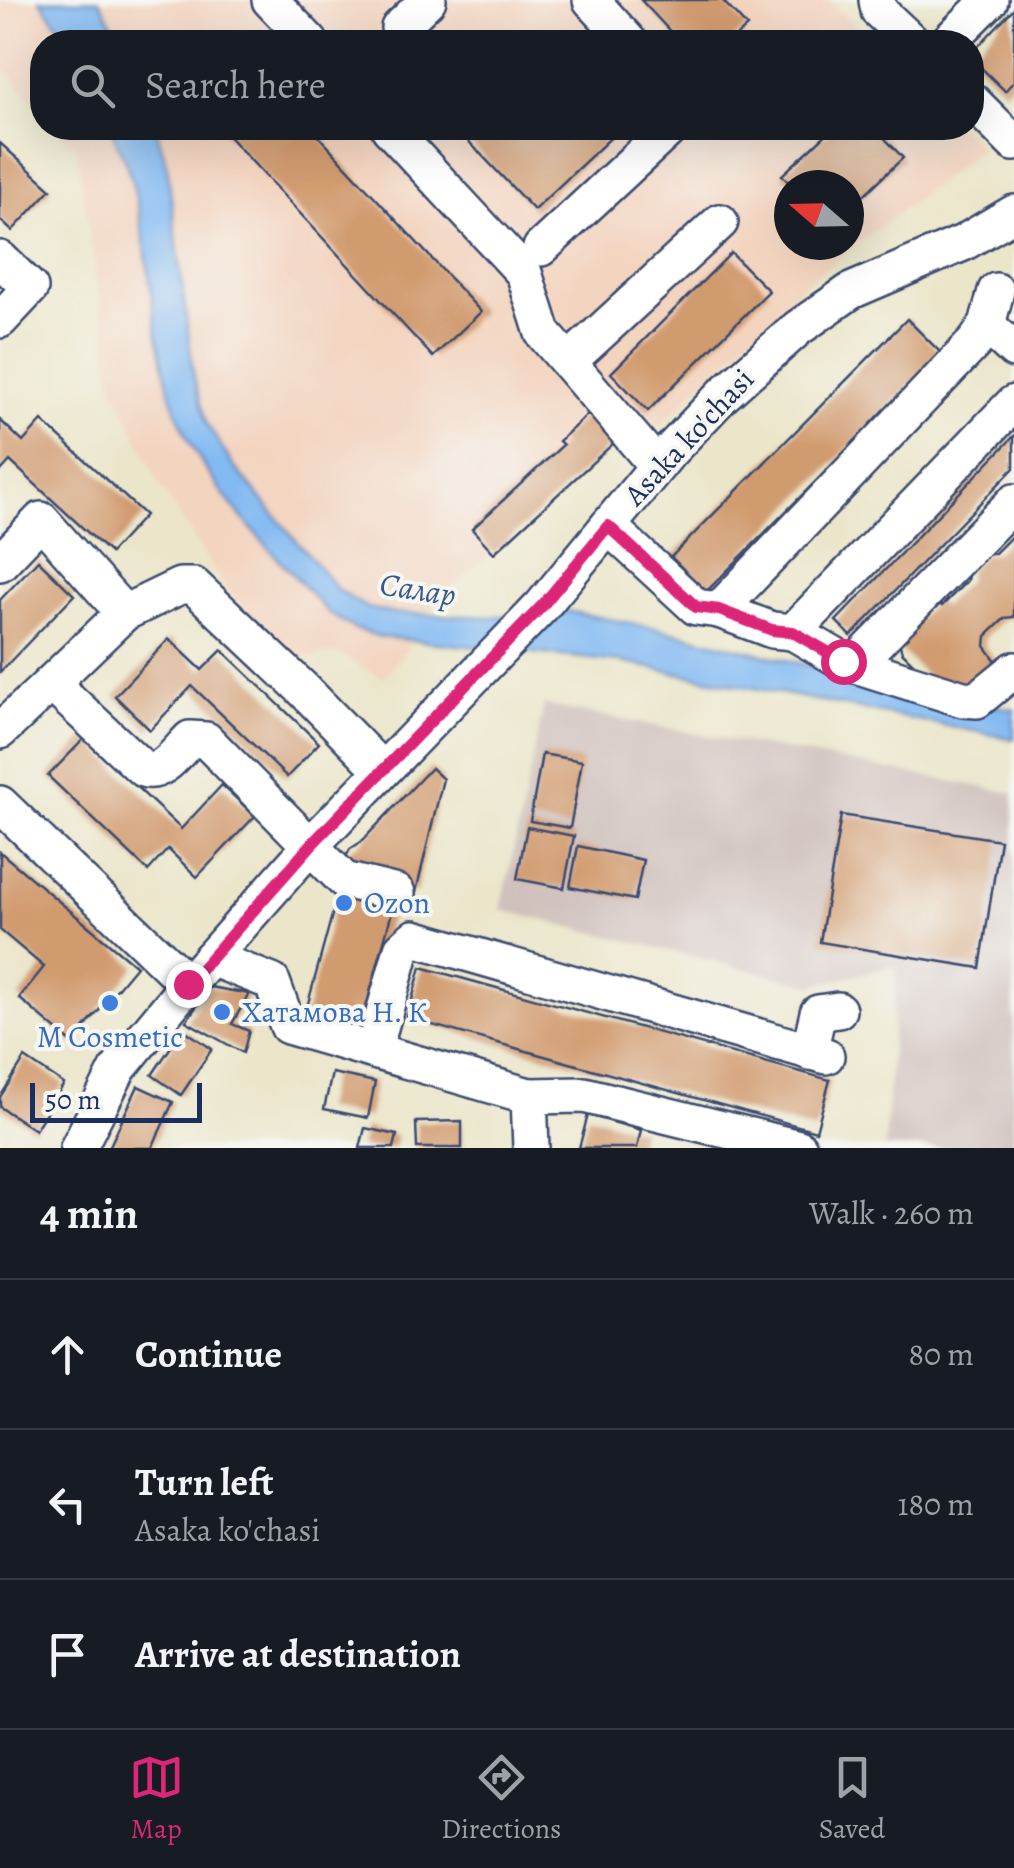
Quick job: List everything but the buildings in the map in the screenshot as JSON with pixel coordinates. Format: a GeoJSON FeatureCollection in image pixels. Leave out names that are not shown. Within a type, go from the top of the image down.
{"type":"FeatureCollection","features":[{"type":"Feature","properties":{"kind":"street"},"geometry":{"type":"LineString","coordinates":[[270,0],[299,30]]}},
{"type":"Feature","properties":{"kind":"street"},"geometry":{"type":"LineString","coordinates":[[400,28],[428,0]]}},
{"type":"Feature","properties":{"kind":"street"},"geometry":{"type":"LineString","coordinates":[[592,0],[618,30]]}},
{"type":"Feature","properties":{"kind":"street"},"geometry":{"type":"LineString","coordinates":[[876,0],[879,11],[899,30]]}},
{"type":"Feature","properties":{"kind":"street"},"geometry":{"type":"LineString","coordinates":[[960,30],[990,0]]}},
{"type":"Feature","properties":{"kind":"street"},"geometry":{"type":"LineString","coordinates":[[984,113],[1014,143]]}},
{"type":"Feature","properties":{"kind":"street"},"geometry":{"type":"LineString","coordinates":[[400,140],[524,273],[543,332],[658,466]]}},
{"type":"Feature","properties":{"kind":"street"},"geometry":{"type":"LineString","coordinates":[[540,248],[657,140]]}},
{"type":"Feature","properties":{"kind":"street","name":"Asaka ko'chasi"},"geometry":{"type":"LineString","coordinates":[[78,1148],[118,1069],[199,971],[312,844],[542,606],[658,466],[723,395],[824,309],[851,291],[963,242],[1014,213]]}},
{"type":"Feature","properties":{"kind":"street"},"geometry":{"type":"LineString","coordinates":[[568,362],[720,222]]}},
{"type":"Feature","properties":{"kind":"street"},"geometry":{"type":"LineString","coordinates":[[963,242],[999,310],[1014,350]]}},
{"type":"Feature","properties":{"kind":"street"},"geometry":{"type":"LineString","coordinates":[[0,259],[30,288],[0,320]]}},
{"type":"Feature","properties":{"kind":"street"},"geometry":{"type":"LineString","coordinates":[[719,610],[976,341],[999,310]]}},
{"type":"Feature","properties":{"kind":"street"},"geometry":{"type":"LineString","coordinates":[[793,632],[1014,403]]}},
{"type":"Feature","properties":{"kind":"street"},"geometry":{"type":"LineString","coordinates":[[856,664],[1014,502]]}},
{"type":"Feature","properties":{"kind":"street"},"geometry":{"type":"LineString","coordinates":[[0,563],[41,520],[124,612]]}},
{"type":"Feature","properties":{"kind":"street"},"geometry":{"type":"LineString","coordinates":[[608,526],[696,607],[719,610],[772,630],[793,632],[843,661],[933,691],[1014,703]]}},
{"type":"Feature","properties":{"kind":"street"},"geometry":{"type":"LineString","coordinates":[[0,731],[124,612],[180,586],[194,586],[382,770]]}},
{"type":"Feature","properties":{"kind":"street"},"geometry":{"type":"LineString","coordinates":[[977,700],[1014,670]]}},
{"type":"Feature","properties":{"kind":"street"},"geometry":{"type":"LineString","coordinates":[[51,683],[150,772],[158,770],[190,739],[206,740],[344,880],[398,894]]}},
{"type":"Feature","properties":{"kind":"street"},"geometry":{"type":"LineString","coordinates":[[0,804],[199,971],[272,982],[288,1026],[528,1096],[584,1096],[659,1132],[799,1148]]}},
{"type":"Feature","properties":{"kind":"street"},"geometry":{"type":"LineString","coordinates":[[374,1049],[402,949],[414,938],[818,1054],[818,1013],[838,1010]]}},
{"type":"Feature","properties":{"kind":"street"},"geometry":{"type":"LineString","coordinates":[[528,1096],[531,1148]]}},
{"type":"Feature","properties":{"kind":"shaded area"},"geometry":{"type":"Polygon","coordinates":[[[0,0],[829,0],[860,30],[30,30],[30,98],[0,64],[0,0]]]}},
{"type":"Feature","properties":{"kind":"shaded area"},"geometry":{"type":"Polygon","coordinates":[[[68,140],[974,140],[982,148],[864,239],[864,170],[774,170],[774,260],[836,260],[805,284],[658,428],[643,414],[494,553],[434,599],[430,621],[383,678],[336,653],[292,659],[225,588],[159,484],[113,385],[77,150],[68,140]]]}},
{"type":"Feature","properties":{"kind":"shaded area"},"geometry":{"type":"Polygon","coordinates":[[[544,705],[1014,793],[1014,1148],[885,1148],[896,966],[812,985],[501,910],[544,705]]]}},
{"type":"Feature","properties":{"kind":"water"},"geometry":{"type":"Polygon","coordinates":[[[40,0],[99,0],[115,30],[62,30],[40,0]]]}},
{"type":"Feature","properties":{"kind":"water","name":"Салар"},"geometry":{"type":"Polygon","coordinates":[[[116,140],[160,140],[167,165],[194,379],[207,424],[232,464],[338,590],[365,607],[390,613],[489,617],[567,611],[660,629],[934,696],[1014,709],[1014,739],[621,662],[380,637],[353,628],[327,612],[231,504],[185,432],[165,372],[140,216],[116,140]]]}},
{"type":"Feature","properties":{"kind":"place","name":"Ozon"},"geometry":{"type":"Point","coordinates":[344,903]}},
{"type":"Feature","properties":{"kind":"place","name":"M Cosmetic"},"geometry":{"type":"Point","coordinates":[110,1003]}},
{"type":"Feature","properties":{"kind":"place","name":"Хатамова Н. К"},"geometry":{"type":"Point","coordinates":[222,1012]}},
{"type":"Feature","properties":{"kind":"route"},"geometry":{"type":"LineString","coordinates":[[188,984],[312,844],[542,606],[608,526],[696,607],[719,610],[772,630],[793,632],[843,661]]}}]}
